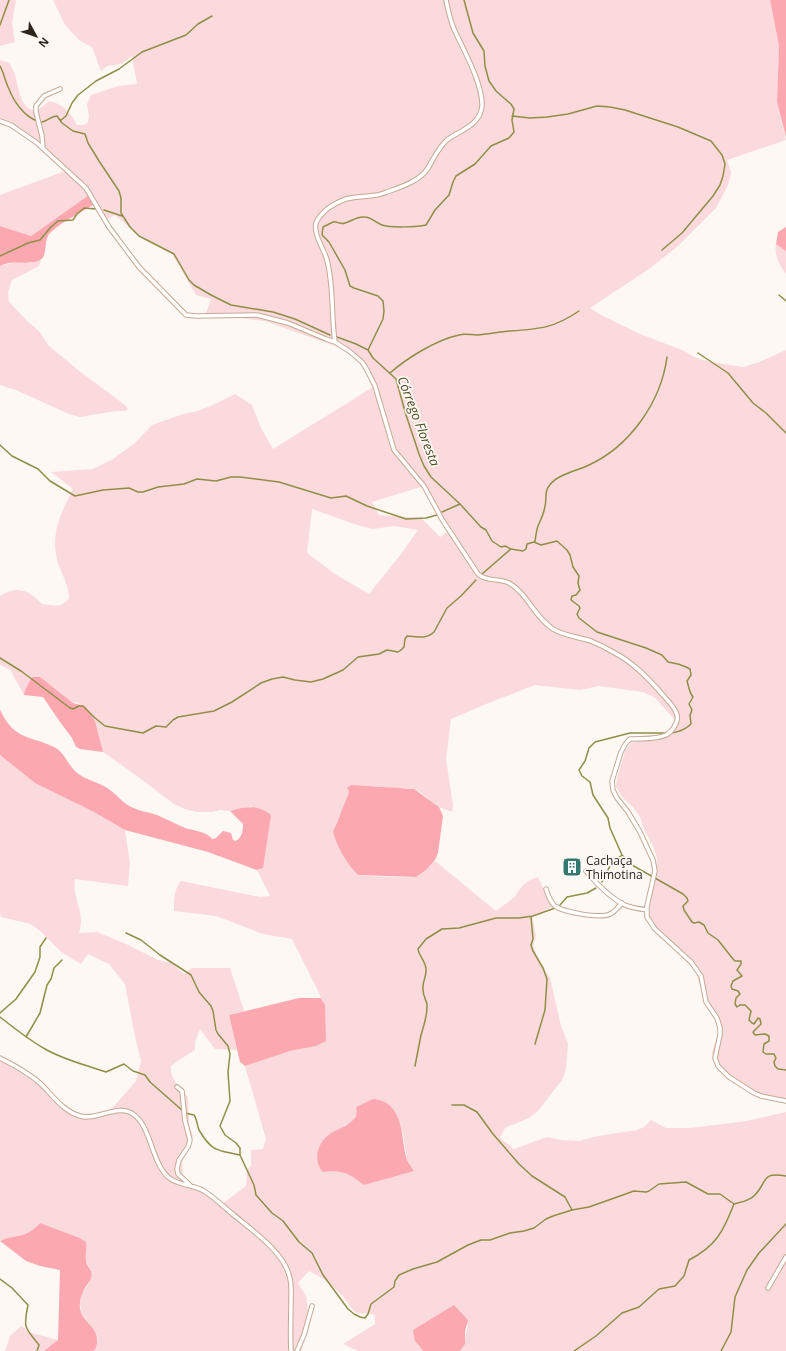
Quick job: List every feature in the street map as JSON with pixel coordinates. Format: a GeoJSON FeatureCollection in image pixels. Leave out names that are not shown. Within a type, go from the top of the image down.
{"type":"FeatureCollection","features":[{"type":"Feature","properties":{"kind":"street"},"geometry":{"type":"LineString","coordinates":[[336,342],[329,272],[324,250],[316,230],[316,222],[318,218],[325,211],[339,202],[356,197],[377,196],[418,178],[428,168],[441,146],[447,140],[470,127],[478,117],[481,110],[482,105],[479,89],[454,28],[446,0]]}},
{"type":"Feature","properties":{"kind":"street"},"geometry":{"type":"LineString","coordinates":[[43,148],[36,106],[44,96],[60,89]]}},
{"type":"Feature","properties":{"kind":"street"},"geometry":{"type":"LineString","coordinates":[[0,121],[21,131],[43,148],[86,188],[109,227],[139,267],[185,314],[189,316],[257,316],[288,324],[336,342],[358,358],[367,370],[374,386],[394,450],[424,486],[443,521],[478,574],[486,579],[501,580],[509,584],[524,597],[539,618],[555,630],[592,641],[615,653],[638,668],[675,712],[677,720],[669,734],[658,737],[630,739],[628,741],[621,752],[612,781],[614,793],[640,832],[653,860],[654,875],[647,917],[655,929],[690,962],[701,976],[706,1002],[717,1018],[720,1028],[715,1058],[718,1066],[728,1077],[754,1093],[786,1101]]}},
{"type":"Feature","properties":{"kind":"street"},"geometry":{"type":"LineString","coordinates":[[586,871],[601,888],[622,903],[647,910]]}},
{"type":"Feature","properties":{"kind":"street"},"geometry":{"type":"LineString","coordinates":[[546,890],[553,904],[558,908],[586,915],[608,915],[614,912],[622,903]]}},
{"type":"Feature","properties":{"kind":"street"},"geometry":{"type":"LineString","coordinates":[[0,1058],[34,1079],[60,1104],[73,1113],[90,1117],[123,1110],[134,1114],[142,1124],[155,1157],[167,1176],[176,1182],[204,1191],[262,1238],[286,1267],[290,1276],[291,1351]]}},
{"type":"Feature","properties":{"kind":"street"},"geometry":{"type":"LineString","coordinates":[[177,1087],[182,1091],[184,1121],[190,1140],[188,1147],[179,1160],[177,1169],[180,1177],[192,1186]]}},
{"type":"Feature","properties":{"kind":"street"},"geometry":{"type":"LineString","coordinates":[[768,1288],[786,1257]]}},
{"type":"Feature","properties":{"kind":"street"},"geometry":{"type":"LineString","coordinates":[[297,1351],[304,1335],[312,1306]]}},
{"type":"Feature","properties":{"kind":"shaded area"},"geometry":{"type":"Polygon","coordinates":[[[0,0],[16,0],[12,23],[15,42],[0,46],[0,0]]]}},
{"type":"Feature","properties":{"kind":"shaded area"},"geometry":{"type":"Polygon","coordinates":[[[53,0],[770,0],[779,46],[777,102],[786,140],[727,160],[731,172],[730,178],[716,208],[678,246],[649,269],[590,308],[640,334],[682,350],[696,358],[711,362],[743,367],[759,362],[786,350],[786,1102],[764,1098],[718,1068],[713,1060],[712,1052],[719,1031],[715,1017],[705,1005],[696,971],[653,927],[649,916],[650,899],[657,858],[652,844],[644,830],[641,819],[633,807],[623,798],[616,787],[617,778],[625,751],[631,743],[666,735],[673,726],[675,720],[654,697],[643,692],[599,686],[580,690],[535,685],[486,704],[451,719],[446,759],[453,805],[452,812],[439,807],[420,792],[410,788],[383,788],[376,786],[349,791],[335,829],[341,850],[358,875],[414,877],[418,876],[435,861],[496,911],[515,897],[525,883],[538,877],[552,907],[532,916],[536,936],[533,946],[538,959],[550,978],[561,1026],[568,1044],[566,1069],[562,1080],[538,1111],[529,1118],[505,1128],[500,1138],[514,1149],[547,1137],[561,1140],[579,1141],[598,1136],[637,1130],[644,1127],[651,1120],[666,1128],[690,1128],[747,1121],[786,1112],[786,1351],[460,1351],[465,1342],[468,1326],[454,1305],[436,1317],[417,1345],[423,1351],[358,1351],[343,1344],[375,1324],[375,1317],[373,1314],[357,1313],[342,1295],[324,1279],[309,1271],[298,1283],[305,1294],[308,1307],[305,1338],[301,1351],[92,1351],[95,1350],[98,1340],[97,1334],[83,1315],[80,1304],[82,1294],[91,1280],[91,1270],[86,1261],[86,1242],[80,1238],[40,1223],[27,1233],[0,1240],[0,1056],[42,1085],[55,1100],[79,1117],[107,1114],[136,1081],[141,1061],[125,984],[109,964],[88,954],[81,964],[61,952],[38,929],[30,924],[1,917],[0,755],[35,783],[92,811],[125,830],[130,864],[128,886],[75,879],[75,890],[81,917],[79,933],[97,932],[158,960],[171,963],[184,974],[192,968],[230,968],[244,1011],[229,1015],[237,1050],[215,1049],[200,1029],[195,1042],[195,1050],[171,1066],[174,1079],[188,1097],[189,1124],[193,1136],[184,1154],[182,1165],[185,1186],[199,1189],[222,1204],[246,1186],[247,1170],[251,1166],[251,1150],[263,1149],[266,1139],[245,1066],[290,1051],[316,1046],[325,1005],[292,939],[263,934],[216,916],[174,911],[174,899],[181,881],[260,897],[270,896],[257,870],[263,868],[252,806],[230,811],[220,810],[212,812],[197,812],[174,804],[103,752],[95,721],[79,703],[70,701],[56,690],[46,687],[27,686],[24,695],[9,669],[0,665],[0,596],[17,590],[27,592],[42,604],[54,605],[63,604],[69,598],[67,586],[56,555],[55,545],[57,526],[73,489],[51,472],[93,469],[113,459],[135,443],[152,425],[183,414],[198,411],[235,394],[252,405],[261,428],[273,449],[373,387],[362,362],[346,350],[265,321],[221,316],[205,316],[211,299],[196,295],[172,254],[135,232],[115,215],[106,220],[89,195],[31,236],[0,226],[0,195],[68,170],[53,155],[36,143],[0,122],[0,60],[9,63],[16,76],[25,106],[35,110],[49,101],[54,102],[66,110],[77,125],[83,125],[88,122],[89,116],[87,104],[91,95],[118,86],[137,84],[132,56],[121,64],[107,66],[101,71],[92,47],[80,41],[65,25],[53,0]],[[424,486],[372,502],[379,515],[421,518],[440,537],[451,530],[424,486]],[[312,509],[307,553],[335,574],[369,594],[418,530],[394,526],[373,529],[312,509]],[[373,1099],[356,1107],[357,1114],[352,1122],[344,1126],[323,1172],[335,1171],[345,1173],[364,1185],[414,1170],[407,1159],[403,1134],[373,1099]]]}},
{"type":"Feature","properties":{"kind":"shaded area"},"geometry":{"type":"Polygon","coordinates":[[[770,0],[786,0],[786,137],[777,102],[779,46],[770,0]]]}},
{"type":"Feature","properties":{"kind":"shaded area"},"geometry":{"type":"Polygon","coordinates":[[[89,195],[95,204],[66,221],[50,233],[44,256],[40,260],[36,262],[10,263],[0,266],[0,226],[31,236],[89,195]]]}},
{"type":"Feature","properties":{"kind":"shaded area"},"geometry":{"type":"Polygon","coordinates":[[[786,227],[786,251],[776,244],[778,232],[786,227]]]}},
{"type":"Feature","properties":{"kind":"shaded area"},"geometry":{"type":"Polygon","coordinates":[[[776,244],[786,251],[786,274],[778,260],[776,244]]]}},
{"type":"Feature","properties":{"kind":"shaded area"},"geometry":{"type":"Polygon","coordinates":[[[41,260],[39,266],[12,280],[8,292],[9,302],[39,331],[48,345],[78,370],[125,405],[128,409],[126,411],[116,411],[80,417],[69,414],[16,390],[0,385],[0,266],[20,261],[31,263],[41,260]]]}},
{"type":"Feature","properties":{"kind":"shaded area"},"geometry":{"type":"Polygon","coordinates":[[[32,677],[40,677],[73,703],[85,706],[95,721],[103,752],[80,749],[76,747],[72,738],[43,697],[24,695],[32,677]]]}},
{"type":"Feature","properties":{"kind":"shaded area"},"geometry":{"type":"Polygon","coordinates":[[[0,710],[7,722],[15,731],[56,748],[75,771],[106,787],[128,805],[137,810],[157,815],[185,828],[207,834],[212,839],[216,838],[223,831],[231,833],[233,840],[236,841],[241,836],[243,824],[230,811],[251,807],[261,809],[271,815],[263,868],[257,870],[208,852],[125,830],[92,811],[35,783],[0,755],[0,710]]]}},
{"type":"Feature","properties":{"kind":"shaded area"},"geometry":{"type":"Polygon","coordinates":[[[351,785],[414,789],[439,807],[443,816],[438,853],[435,860],[426,870],[416,877],[358,875],[354,871],[346,861],[333,832],[348,795],[349,791],[347,788],[351,785]]]}},
{"type":"Feature","properties":{"kind":"shaded area"},"geometry":{"type":"Polygon","coordinates":[[[299,998],[321,998],[325,1005],[326,1041],[316,1046],[290,1051],[245,1066],[240,1062],[229,1015],[299,998]]]}},
{"type":"Feature","properties":{"kind":"shaded area"},"geometry":{"type":"Polygon","coordinates":[[[373,1099],[383,1101],[395,1112],[399,1120],[407,1159],[414,1171],[364,1185],[345,1173],[335,1171],[323,1172],[317,1157],[322,1142],[330,1134],[347,1125],[355,1118],[356,1107],[373,1099]]]}},
{"type":"Feature","properties":{"kind":"shaded area"},"geometry":{"type":"Polygon","coordinates":[[[40,1223],[80,1238],[86,1242],[86,1261],[91,1270],[91,1280],[81,1297],[80,1309],[97,1337],[95,1350],[44,1351],[58,1340],[60,1270],[40,1266],[26,1261],[0,1241],[30,1232],[40,1223]]]}},
{"type":"Feature","properties":{"kind":"shaded area"},"geometry":{"type":"Polygon","coordinates":[[[454,1305],[468,1320],[465,1331],[465,1344],[460,1351],[423,1351],[415,1341],[413,1330],[454,1305]]]}},
{"type":"Feature","properties":{"kind":"shaded area"},"geometry":{"type":"Polygon","coordinates":[[[21,1326],[32,1333],[58,1340],[44,1351],[5,1351],[10,1336],[21,1326]]]}},
{"type":"Feature","properties":{"kind":"waterway","name":"Córrego Floresta"},"geometry":{"type":"LineString","coordinates":[[0,25],[9,0]]}},
{"type":"Feature","properties":{"kind":"waterway"},"geometry":{"type":"LineString","coordinates":[[368,350],[383,319],[383,301],[378,296],[350,286],[345,270],[329,242],[322,235],[323,227],[333,222],[343,223],[362,217],[367,217],[380,224],[391,227],[426,225],[435,210],[449,195],[456,176],[475,164],[491,146],[509,138],[514,132],[512,120],[514,109],[511,104],[496,91],[489,81],[485,66],[484,51],[473,33],[464,0]]}},
{"type":"Feature","properties":{"kind":"waterway"},"geometry":{"type":"LineString","coordinates":[[61,120],[66,116],[72,103],[78,95],[96,81],[119,69],[142,52],[186,35],[198,24],[212,16]]}},
{"type":"Feature","properties":{"kind":"waterway","name":"Córrego Floresta"},"geometry":{"type":"LineString","coordinates":[[0,66],[6,83],[17,104],[28,116],[37,121]]}},
{"type":"Feature","properties":{"kind":"waterway"},"geometry":{"type":"LineString","coordinates":[[512,116],[530,118],[547,117],[568,114],[597,106],[610,107],[625,110],[678,127],[711,141],[722,155],[725,164],[720,185],[713,196],[682,233],[662,250]]}},
{"type":"Feature","properties":{"kind":"waterway","name":"Córrego Floresta"},"geometry":{"type":"LineString","coordinates":[[42,122],[57,116],[62,123],[73,131],[85,134],[88,143],[119,191],[121,198],[121,213],[130,227],[139,236],[174,254],[189,280],[194,285],[231,305],[273,312],[295,319],[330,335]]}},
{"type":"Feature","properties":{"kind":"waterway"},"geometry":{"type":"LineString","coordinates":[[0,256],[28,243],[40,240],[58,221],[73,220],[84,208],[96,209]]}},
{"type":"Feature","properties":{"kind":"waterway"},"geometry":{"type":"LineString","coordinates":[[104,210],[122,216]]}},
{"type":"Feature","properties":{"kind":"waterway"},"geometry":{"type":"LineString","coordinates":[[779,295],[786,301]]}},
{"type":"Feature","properties":{"kind":"waterway"},"geometry":{"type":"LineString","coordinates":[[390,373],[422,350],[450,337],[464,334],[477,335],[546,327],[562,321],[579,311]]}},
{"type":"Feature","properties":{"kind":"waterway","name":"Córrego Floresta"},"geometry":{"type":"LineString","coordinates":[[337,337],[368,350],[373,358],[396,379],[406,415],[424,466],[431,477],[460,504],[481,527],[486,530],[492,541],[501,547],[505,546],[511,549],[523,551],[526,549],[527,544],[534,542]]}},
{"type":"Feature","properties":{"kind":"waterway"},"geometry":{"type":"LineString","coordinates":[[698,353],[728,373],[753,403],[766,413],[786,433]]}},
{"type":"Feature","properties":{"kind":"waterway"},"geometry":{"type":"LineString","coordinates":[[535,541],[537,528],[544,512],[549,486],[557,478],[604,457],[630,434],[641,421],[658,390],[664,374],[667,357]]}},
{"type":"Feature","properties":{"kind":"waterway"},"geometry":{"type":"LineString","coordinates":[[0,445],[12,456],[38,469],[50,481],[75,496],[103,490],[129,488],[138,492],[143,492],[158,487],[184,484],[197,479],[216,481],[231,477],[240,477],[279,482],[331,498],[346,496],[367,506],[406,519],[426,518],[437,515]]}},
{"type":"Feature","properties":{"kind":"waterway"},"geometry":{"type":"LineString","coordinates":[[442,512],[460,504]]}},
{"type":"Feature","properties":{"kind":"waterway","name":"Córrego Floresta"},"geometry":{"type":"LineString","coordinates":[[534,542],[541,545],[557,541],[567,550],[570,555],[573,567],[579,576],[578,583],[580,590],[576,595],[572,596],[571,600],[580,608],[577,614],[579,618],[597,632],[646,648],[662,655],[668,662],[690,669],[691,675],[687,681],[693,697],[689,704],[692,710],[690,715],[691,724],[689,726],[674,733],[630,733],[595,742],[589,748],[585,761],[579,770],[582,776],[590,782],[593,795],[608,818],[610,828],[622,855],[632,865],[683,894],[688,901],[683,906],[684,910],[692,922],[699,922],[704,925],[708,933],[718,940],[735,961],[741,961],[741,964],[737,970],[742,976],[733,981],[731,986],[732,989],[738,991],[740,994],[736,998],[735,1004],[737,1007],[740,1005],[745,1005],[751,1011],[749,1020],[752,1023],[754,1024],[758,1018],[760,1019],[761,1024],[753,1032],[755,1035],[765,1034],[769,1036],[769,1041],[764,1044],[763,1052],[766,1054],[774,1054],[776,1058],[774,1062],[775,1066],[778,1069],[786,1070]]}},
{"type":"Feature","properties":{"kind":"waterway"},"geometry":{"type":"LineString","coordinates":[[482,574],[511,549]]}},
{"type":"Feature","properties":{"kind":"waterway"},"geometry":{"type":"LineString","coordinates":[[0,658],[21,671],[70,708],[73,709],[83,706],[105,726],[143,733],[156,726],[166,727],[178,717],[214,711],[232,702],[261,683],[272,679],[283,677],[311,682],[323,679],[343,670],[358,657],[379,654],[387,650],[398,652],[404,647],[407,636],[425,637],[434,632],[447,608],[476,580]]}},
{"type":"Feature","properties":{"kind":"waterway"},"geometry":{"type":"LineString","coordinates":[[602,882],[611,864],[622,855]]}},
{"type":"Feature","properties":{"kind":"waterway"},"geometry":{"type":"LineString","coordinates":[[560,905],[567,897],[587,893],[596,888]]}},
{"type":"Feature","properties":{"kind":"waterway"},"geometry":{"type":"LineString","coordinates":[[415,1066],[426,1018],[427,1005],[423,987],[426,968],[418,949],[426,939],[442,929],[459,928],[496,918],[519,918],[533,916],[555,908]]}},
{"type":"Feature","properties":{"kind":"waterway"},"geometry":{"type":"LineString","coordinates":[[531,917],[533,939],[531,945],[547,979],[545,1010],[535,1044]]}},
{"type":"Feature","properties":{"kind":"waterway"},"geometry":{"type":"LineString","coordinates":[[126,933],[141,940],[160,955],[191,975],[199,992],[211,1006],[216,1030],[228,1046],[230,1054],[228,1072],[230,1101],[220,1126],[225,1135],[240,1148],[240,1155],[254,1185],[256,1195],[272,1213],[283,1221],[299,1242],[312,1253],[323,1275],[348,1309],[360,1317],[365,1318],[371,1304],[394,1287],[395,1281],[399,1275],[437,1262],[468,1245],[481,1240],[490,1240],[510,1233],[534,1228],[546,1219],[553,1216],[572,1210],[589,1207],[634,1191],[646,1192],[659,1184],[686,1182],[708,1194],[720,1194],[734,1204]]}},
{"type":"Feature","properties":{"kind":"waterway"},"geometry":{"type":"LineString","coordinates":[[0,1013],[16,999],[35,972],[40,957],[40,947],[46,938]]}},
{"type":"Feature","properties":{"kind":"waterway"},"geometry":{"type":"LineString","coordinates":[[26,1037],[40,1013],[47,985],[51,979],[54,968],[62,960]]}},
{"type":"Feature","properties":{"kind":"waterway"},"geometry":{"type":"LineString","coordinates":[[0,1017],[39,1045],[52,1053],[67,1059],[106,1072],[124,1064],[133,1071],[145,1075],[150,1082],[183,1111]]}},
{"type":"Feature","properties":{"kind":"waterway"},"geometry":{"type":"LineString","coordinates":[[452,1105],[464,1105],[477,1112],[493,1134],[519,1164],[532,1176],[565,1197],[572,1210]]}},
{"type":"Feature","properties":{"kind":"waterway"},"geometry":{"type":"LineString","coordinates":[[185,1113],[194,1115],[199,1130],[212,1146],[220,1151],[240,1155]]}},
{"type":"Feature","properties":{"kind":"waterway"},"geometry":{"type":"LineString","coordinates":[[734,1204],[752,1198],[768,1177],[772,1175],[786,1176]]}},
{"type":"Feature","properties":{"kind":"waterway"},"geometry":{"type":"LineString","coordinates":[[574,1351],[596,1336],[622,1313],[639,1307],[659,1289],[675,1286],[684,1276],[689,1260],[706,1249],[718,1237],[734,1204]]}},
{"type":"Feature","properties":{"kind":"waterway"},"geometry":{"type":"LineString","coordinates":[[721,1351],[731,1332],[735,1297],[747,1270],[759,1253],[786,1224]]}},
{"type":"Feature","properties":{"kind":"waterway"},"geometry":{"type":"LineString","coordinates":[[0,1279],[12,1288],[28,1305],[26,1327],[39,1345],[37,1351]]}},
{"type":"Feature","properties":{"kind":"place","name":"Cachaça Thimotina"},"geometry":{"type":"Point","coordinates":[572,867]}}]}
